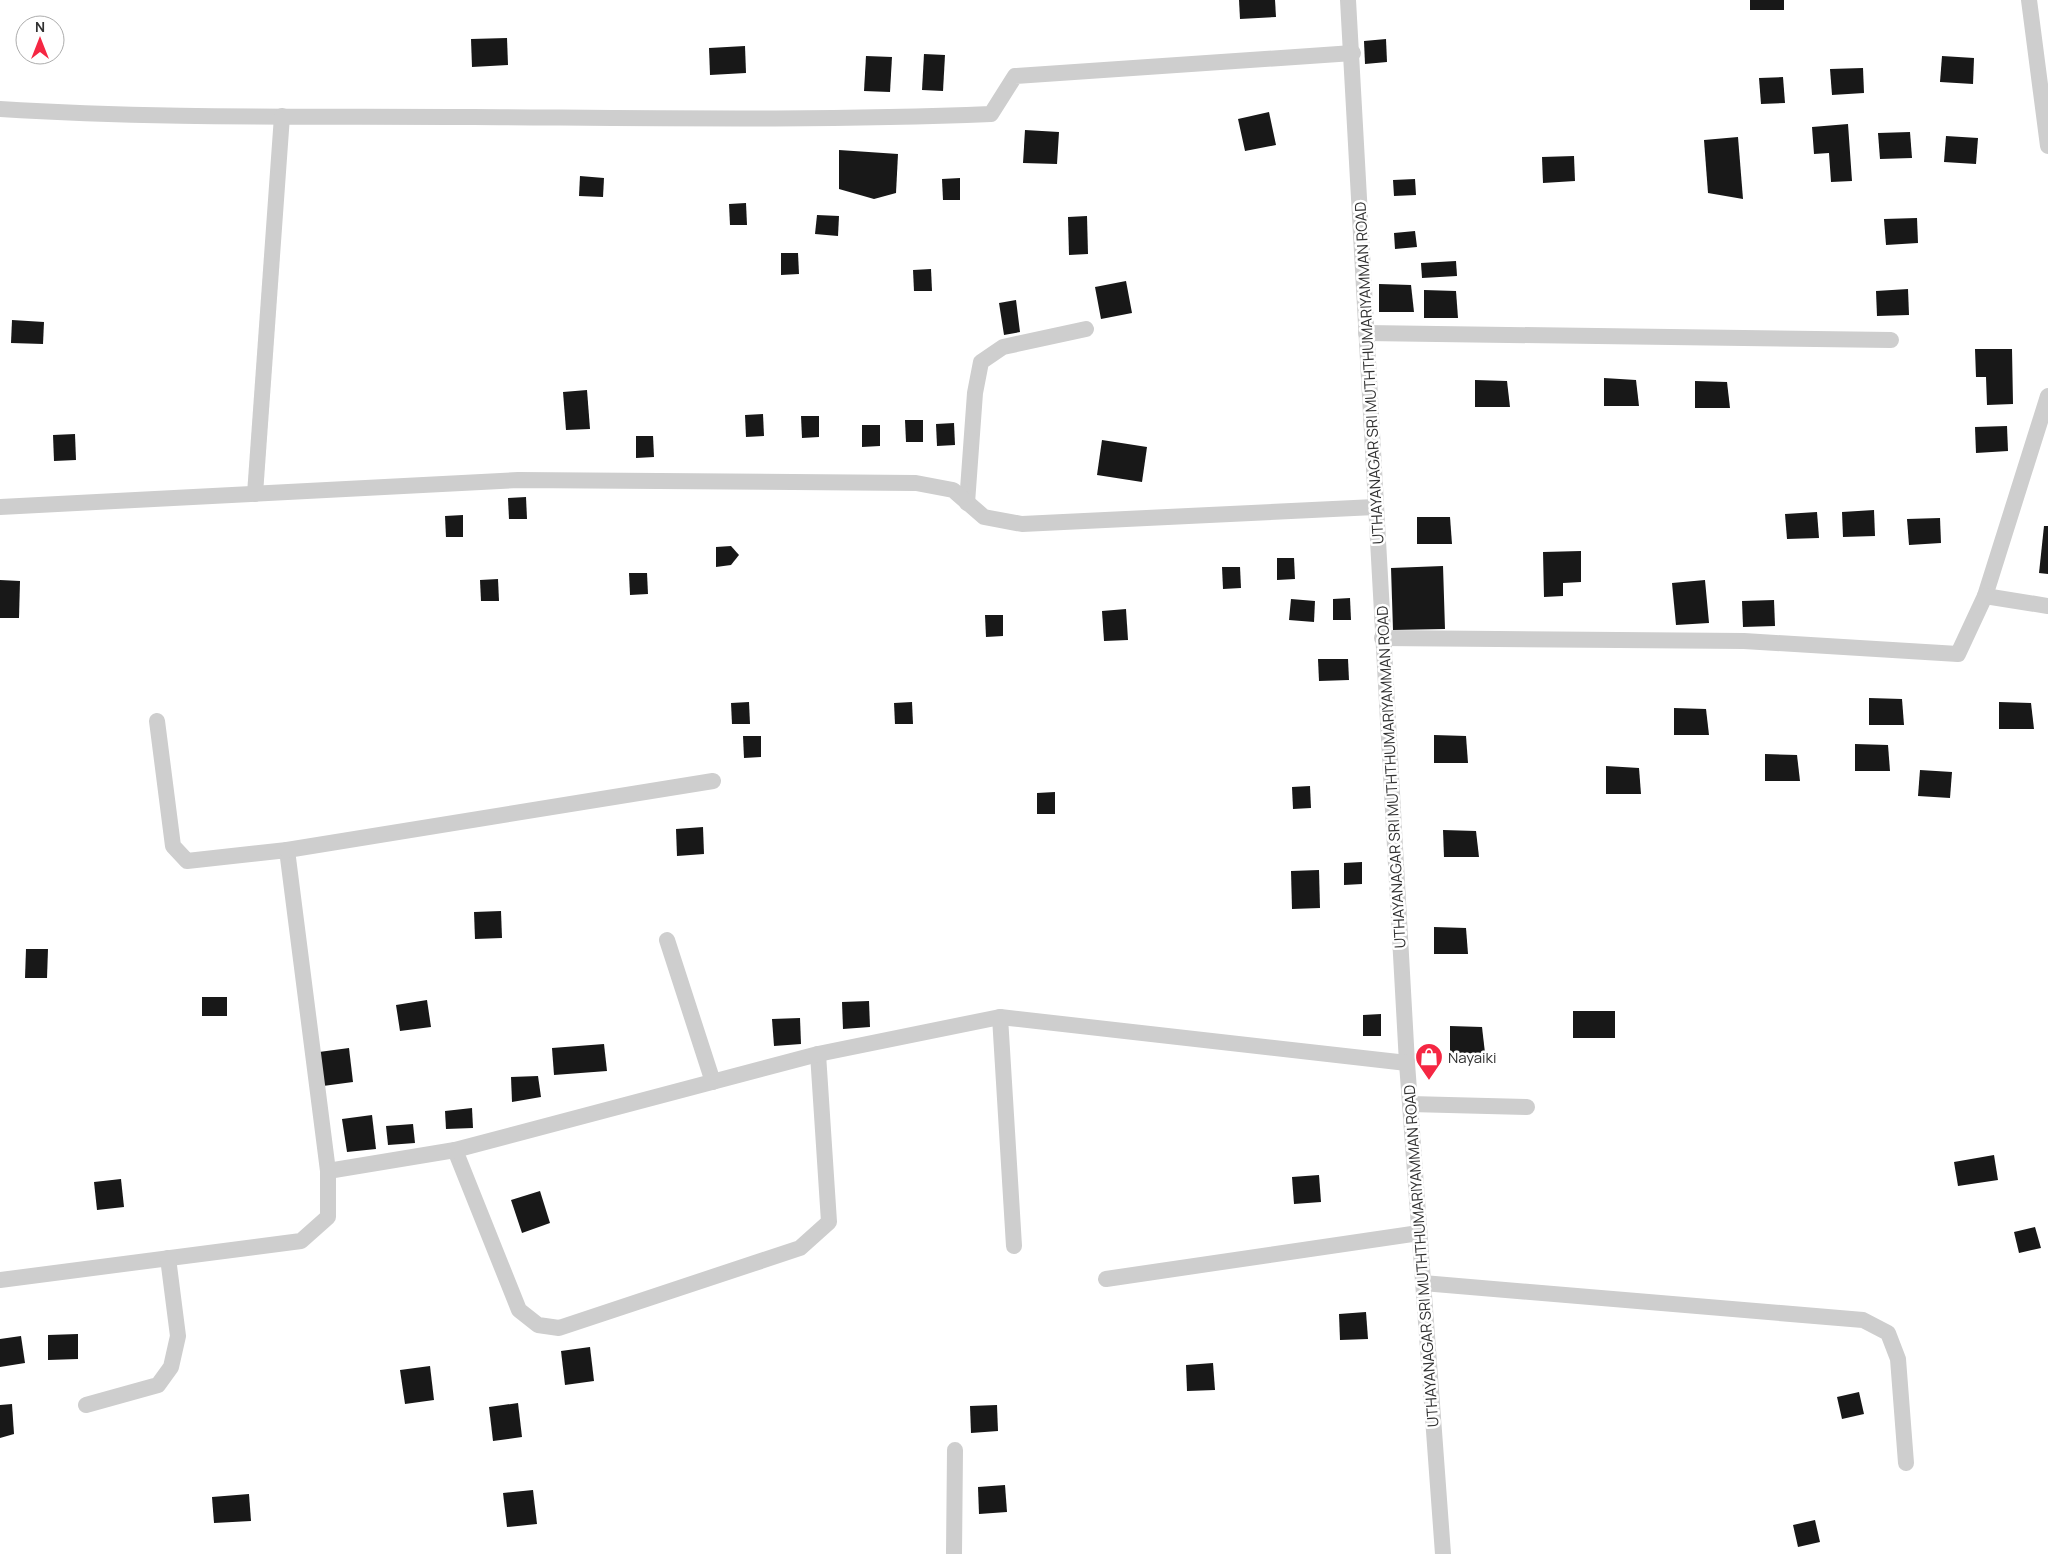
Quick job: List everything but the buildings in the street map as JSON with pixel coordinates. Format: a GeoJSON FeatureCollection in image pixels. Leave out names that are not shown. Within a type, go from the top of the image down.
{"type":"FeatureCollection","features":[{"type":"Feature","properties":{"kind":"street","name":"UTHAYANAGAR SRI MUTHTHUMARIYAMMAN ROAD"},"geometry":{"type":"LineString","coordinates":[[1348,0],[1353,53],[1382,638],[1407,1063],[1443,1554]]}},
{"type":"Feature","properties":{"kind":"street"},"geometry":{"type":"LineString","coordinates":[[2029,0],[2048,146]]}},
{"type":"Feature","properties":{"kind":"street"},"geometry":{"type":"LineString","coordinates":[[0,109],[107,115],[867,119],[991,114],[1016,76],[1353,53]]}},
{"type":"Feature","properties":{"kind":"street"},"geometry":{"type":"LineString","coordinates":[[255,494],[282,116]]}},
{"type":"Feature","properties":{"kind":"street"},"geometry":{"type":"LineString","coordinates":[[968,503],[976,393],[981,362],[1003,347],[1086,329]]}},
{"type":"Feature","properties":{"kind":"street"},"geometry":{"type":"LineString","coordinates":[[1366,333],[1891,340]]}},
{"type":"Feature","properties":{"kind":"street"},"geometry":{"type":"LineString","coordinates":[[1382,638],[1744,640],[1958,654],[1985,596],[2048,396]]}},
{"type":"Feature","properties":{"kind":"street"},"geometry":{"type":"LineString","coordinates":[[0,507],[518,480],[916,483],[953,490],[984,518],[1022,524],[1375,507]]}},
{"type":"Feature","properties":{"kind":"street"},"geometry":{"type":"LineString","coordinates":[[1985,596],[2048,606]]}},
{"type":"Feature","properties":{"kind":"street"},"geometry":{"type":"LineString","coordinates":[[156,721],[173,846],[187,861],[287,850],[713,781]]}},
{"type":"Feature","properties":{"kind":"street"},"geometry":{"type":"LineString","coordinates":[[0,1280],[301,1241],[328,1218],[328,1171],[287,850]]}},
{"type":"Feature","properties":{"kind":"street"},"geometry":{"type":"LineString","coordinates":[[667,940],[712,1082]]}},
{"type":"Feature","properties":{"kind":"street"},"geometry":{"type":"LineString","coordinates":[[1000,1017],[1014,1246]]}},
{"type":"Feature","properties":{"kind":"street"},"geometry":{"type":"LineString","coordinates":[[328,1171],[456,1150],[818,1054],[1000,1017],[1407,1063]]}},
{"type":"Feature","properties":{"kind":"street"},"geometry":{"type":"LineString","coordinates":[[456,1150],[519,1310],[538,1325],[559,1328],[800,1248],[829,1222],[818,1054]]}},
{"type":"Feature","properties":{"kind":"street"},"geometry":{"type":"LineString","coordinates":[[1410,1104],[1528,1107]]}},
{"type":"Feature","properties":{"kind":"street"},"geometry":{"type":"LineString","coordinates":[[1106,1280],[1419,1233]]}},
{"type":"Feature","properties":{"kind":"street"},"geometry":{"type":"LineString","coordinates":[[86,1405],[158,1385],[171,1367],[178,1336],[168,1258]]}},
{"type":"Feature","properties":{"kind":"street"},"geometry":{"type":"LineString","coordinates":[[1423,1283],[1863,1320],[1888,1333],[1898,1359],[1906,1463]]}},
{"type":"Feature","properties":{"kind":"street"},"geometry":{"type":"LineString","coordinates":[[954,1554],[955,1450]]}},
{"type":"Feature","properties":{"kind":"place","name":"Nayaiki"},"geometry":{"type":"Point","coordinates":[1429,1081]}}]}
